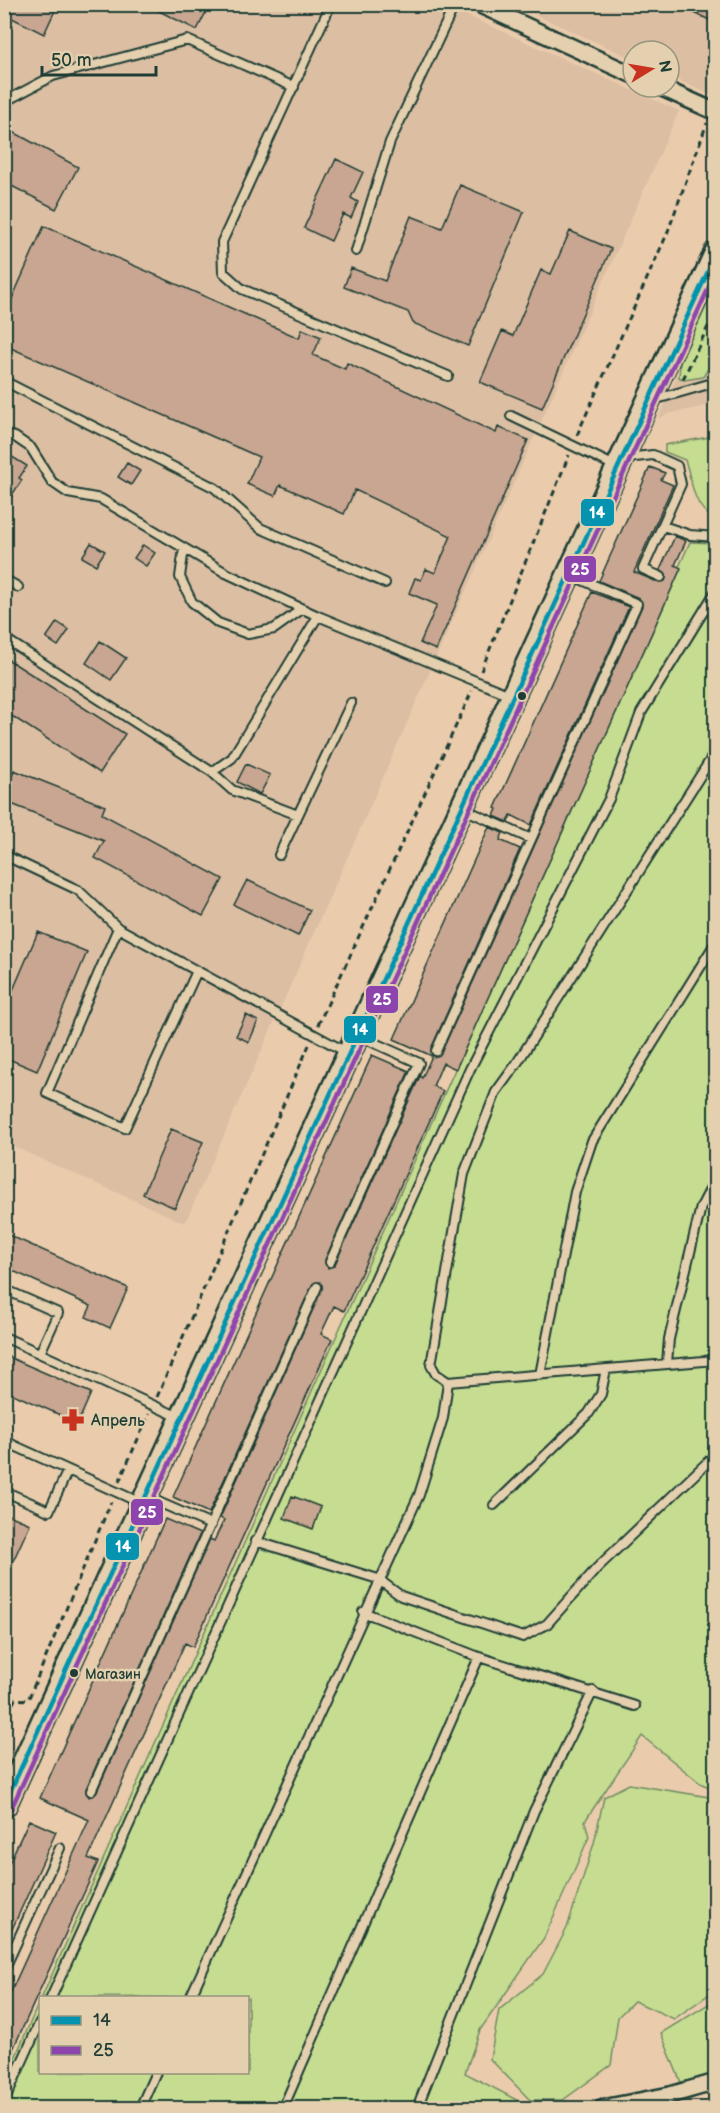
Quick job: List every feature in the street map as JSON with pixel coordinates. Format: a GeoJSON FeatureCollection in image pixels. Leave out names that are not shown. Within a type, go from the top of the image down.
{"type":"FeatureCollection","features":[{"type":"Feature","properties":{"kind":"street"},"geometry":{"type":"LineString","coordinates":[[478,4],[621,70]]}},
{"type":"Feature","properties":{"kind":"street"},"geometry":{"type":"LineString","coordinates":[[681,96],[714,111]]}},
{"type":"Feature","properties":{"kind":"street"},"geometry":{"type":"LineString","coordinates":[[4,1806],[716,253]]}},
{"type":"Feature","properties":{"kind":"street"},"geometry":{"type":"LineString","coordinates":[[603,2109],[670,2096],[716,2082]]}},
{"type":"Feature","properties":{"kind":"lane"},"geometry":{"type":"LineString","coordinates":[[331,4],[222,242],[223,272],[242,289],[448,375]]}},
{"type":"Feature","properties":{"kind":"lane"},"geometry":{"type":"LineString","coordinates":[[356,251],[390,142],[455,4]]}},
{"type":"Feature","properties":{"kind":"lane"},"geometry":{"type":"LineString","coordinates":[[4,102],[53,76],[187,40],[294,87]]}},
{"type":"Feature","properties":{"kind":"lane"},"geometry":{"type":"LineString","coordinates":[[4,381],[215,488],[260,528],[385,583]]}},
{"type":"Feature","properties":{"kind":"lane"},"geometry":{"type":"LineString","coordinates":[[649,401],[716,382]]}},
{"type":"Feature","properties":{"kind":"lane"},"geometry":{"type":"LineString","coordinates":[[511,416],[572,445],[620,463],[653,455],[676,466],[681,484],[643,570],[661,577]]}},
{"type":"Feature","properties":{"kind":"lane"},"geometry":{"type":"LineString","coordinates":[[4,434],[15,437],[31,448],[52,482],[68,493],[101,499],[226,573],[302,609],[513,696]]}},
{"type":"Feature","properties":{"kind":"lane"},"geometry":{"type":"LineString","coordinates":[[663,526],[690,535],[716,537]]}},
{"type":"Feature","properties":{"kind":"lane"},"geometry":{"type":"LineString","coordinates":[[184,548],[180,577],[192,603],[218,623],[248,634],[274,629],[302,609]]}},
{"type":"Feature","properties":{"kind":"lane"},"geometry":{"type":"LineString","coordinates":[[436,1050],[637,604],[569,575]]}},
{"type":"Feature","properties":{"kind":"lane"},"geometry":{"type":"LineString","coordinates":[[4,579],[18,587]]}},
{"type":"Feature","properties":{"kind":"lane"},"geometry":{"type":"LineString","coordinates":[[52,1996],[255,1540],[470,1069],[609,798],[641,713],[716,591]]}},
{"type":"Feature","properties":{"kind":"lane"},"geometry":{"type":"LineString","coordinates":[[212,772],[232,758],[318,616]]}},
{"type":"Feature","properties":{"kind":"lane"},"geometry":{"type":"LineString","coordinates":[[4,638],[212,772],[232,790],[298,815]]}},
{"type":"Feature","properties":{"kind":"lane"},"geometry":{"type":"LineString","coordinates":[[279,855],[351,703]]}},
{"type":"Feature","properties":{"kind":"lane"},"geometry":{"type":"LineString","coordinates":[[716,751],[517,1063],[496,1092],[464,1174],[431,1365],[436,1374],[448,1382],[716,1360]]}},
{"type":"Feature","properties":{"kind":"lane"},"geometry":{"type":"LineString","coordinates":[[462,808],[531,839]]}},
{"type":"Feature","properties":{"kind":"lane"},"geometry":{"type":"LineString","coordinates":[[4,855],[78,890],[118,928],[313,1035],[419,1063],[330,1262]]}},
{"type":"Feature","properties":{"kind":"lane"},"geometry":{"type":"LineString","coordinates":[[118,928],[47,1093],[125,1128],[197,971]]}},
{"type":"Feature","properties":{"kind":"lane"},"geometry":{"type":"LineString","coordinates":[[540,1375],[575,1192],[592,1141],[716,942]]}},
{"type":"Feature","properties":{"kind":"lane"},"geometry":{"type":"LineString","coordinates":[[668,1363],[669,1339],[701,1207],[716,1178]]}},
{"type":"Feature","properties":{"kind":"lane"},"geometry":{"type":"LineString","coordinates":[[92,1791],[317,1287]]}},
{"type":"Feature","properties":{"kind":"lane"},"geometry":{"type":"LineString","coordinates":[[4,1289],[58,1313],[40,1353]]}},
{"type":"Feature","properties":{"kind":"lane"},"geometry":{"type":"LineString","coordinates":[[4,1337],[182,1418]]}},
{"type":"Feature","properties":{"kind":"lane"},"geometry":{"type":"LineString","coordinates":[[494,1505],[589,1413],[602,1394],[606,1369]]}},
{"type":"Feature","properties":{"kind":"lane"},"geometry":{"type":"LineString","coordinates":[[191,1996],[418,1495],[443,1418],[448,1382]]}},
{"type":"Feature","properties":{"kind":"lane"},"geometry":{"type":"LineString","coordinates":[[4,1460],[8,1443],[116,1491],[211,1525]]}},
{"type":"Feature","properties":{"kind":"lane"},"geometry":{"type":"LineString","coordinates":[[255,1540],[378,1579],[401,1596],[523,1637],[547,1624],[597,1568],[716,1454]]}},
{"type":"Feature","properties":{"kind":"lane"},"geometry":{"type":"LineString","coordinates":[[4,1491],[49,1511],[68,1470]]}},
{"type":"Feature","properties":{"kind":"lane"},"geometry":{"type":"LineString","coordinates":[[363,1612],[479,1657],[635,1706]]}},
{"type":"Feature","properties":{"kind":"lane"},"geometry":{"type":"LineString","coordinates":[[283,2109],[340,1972],[479,1657]]}},
{"type":"Feature","properties":{"kind":"lane"},"geometry":{"type":"LineString","coordinates":[[417,2109],[534,1811],[593,1691]]}},
{"type":"Feature","properties":{"kind":"lane"},"geometry":{"type":"LineString","coordinates":[[4,1970],[60,1848]]}},
{"type":"Feature","properties":{"kind":"lane"},"geometry":{"type":"LineString","coordinates":[[4,2102],[39,2024]]}},
{"type":"Feature","properties":{"kind":"lane"},"geometry":{"type":"LineString","coordinates":[[140,2109],[156,2074]]}},
{"type":"Feature","properties":{"kind":"path"},"geometry":{"type":"LineString","coordinates":[[4,1722],[15,1699],[27,1700],[313,1035],[476,681],[572,445],[667,234],[714,111]]}},
{"type":"Feature","properties":{"kind":"path"},"geometry":{"type":"LineString","coordinates":[[676,395],[716,310]]}},
{"type":"Feature","properties":{"kind":"shaded area"},"geometry":{"type":"Polygon","coordinates":[[[5,5],[444,5],[621,85],[621,99],[652,99],[679,111],[185,1223],[5,1143],[5,5]]]}},
{"type":"Feature","properties":{"kind":"shaded area"},"geometry":{"type":"Polygon","coordinates":[[[514,5],[715,5],[715,97],[681,81],[681,39],[621,39],[621,54],[514,5]]]}},
{"type":"Feature","properties":{"kind":"shaded area"},"geometry":{"type":"Polygon","coordinates":[[[715,291],[715,404],[668,414],[658,419],[715,291]]]}},
{"type":"Feature","properties":{"kind":"green space"},"geometry":{"type":"Polygon","coordinates":[[[715,287],[715,357],[703,377],[684,380],[679,377],[680,363],[715,287]]]}},
{"type":"Feature","properties":{"kind":"green space"},"geometry":{"type":"Polygon","coordinates":[[[715,436],[715,519],[707,514],[694,494],[685,460],[665,452],[665,445],[715,436]]]}},
{"type":"Feature","properties":{"kind":"green space"},"geometry":{"type":"Polygon","coordinates":[[[690,542],[715,543],[715,1790],[700,1783],[642,1736],[585,1821],[589,1837],[544,1938],[480,2030],[465,2073],[532,2108],[5,2108],[5,2081],[39,2002],[39,2074],[249,2074],[249,1996],[42,1996],[690,542]]]}},
{"type":"Feature","properties":{"kind":"green space"},"geometry":{"type":"Polygon","coordinates":[[[629,1784],[715,1798],[715,1990],[674,2019],[634,2001],[618,2017],[611,2065],[563,2100],[530,2100],[490,2059],[499,2010],[543,1974],[567,1928],[594,1843],[604,1797],[629,1784]]]}},
{"type":"Feature","properties":{"kind":"green space"},"geometry":{"type":"Polygon","coordinates":[[[715,2000],[715,2090],[688,2100],[661,2033],[715,2000]]]}},
{"type":"Feature","properties":{"kind":"building"},"geometry":{"type":"Polygon","coordinates":[[[4,4],[58,4],[44,34],[4,14],[4,4]]]}},
{"type":"Feature","properties":{"kind":"building"},"geometry":{"type":"Polygon","coordinates":[[[145,4],[210,4],[197,30],[145,4]]]}},
{"type":"Feature","properties":{"kind":"building"},"geometry":{"type":"Polygon","coordinates":[[[675,4],[716,4],[716,23],[675,4]]]}},
{"type":"Feature","properties":{"kind":"building"},"geometry":{"type":"Polygon","coordinates":[[[4,127],[78,167],[56,209],[4,182],[4,127]]]}},
{"type":"Feature","properties":{"kind":"building"},"geometry":{"type":"Polygon","coordinates":[[[336,159],[363,172],[351,198],[358,202],[351,218],[343,214],[331,241],[304,228],[336,159]]]}},
{"type":"Feature","properties":{"kind":"building"},"geometry":{"type":"Polygon","coordinates":[[[460,185],[524,212],[468,346],[413,323],[408,312],[344,287],[351,268],[385,281],[411,216],[442,228],[460,185]]]}},
{"type":"Feature","properties":{"kind":"building"},"geometry":{"type":"Polygon","coordinates":[[[44,226],[299,338],[302,329],[321,337],[313,355],[345,369],[347,363],[496,433],[498,427],[528,440],[436,650],[420,643],[437,605],[409,593],[415,578],[421,580],[426,569],[435,573],[451,536],[355,490],[344,514],[280,485],[275,496],[247,484],[259,457],[4,345],[4,317],[44,226]]]}},
{"type":"Feature","properties":{"kind":"building"},"geometry":{"type":"Polygon","coordinates":[[[570,231],[611,249],[542,408],[480,382],[502,331],[513,336],[541,270],[551,274],[570,231]]]}},
{"type":"Feature","properties":{"kind":"building"},"geometry":{"type":"Polygon","coordinates":[[[4,452],[27,466],[19,478],[22,480],[4,507],[4,452]]]}},
{"type":"Feature","properties":{"kind":"building"},"geometry":{"type":"Polygon","coordinates":[[[127,463],[140,471],[131,485],[118,477],[127,463]]]}},
{"type":"Feature","properties":{"kind":"building"},"geometry":{"type":"Polygon","coordinates":[[[650,467],[665,473],[661,480],[673,485],[634,572],[655,581],[665,581],[666,574],[660,570],[675,536],[686,541],[675,565],[681,568],[456,1069],[443,1063],[433,1086],[443,1091],[344,1311],[334,1306],[321,1334],[332,1339],[193,1647],[185,1643],[88,1858],[98,1862],[4,2069],[4,2007],[89,1820],[40,1798],[165,1519],[200,1534],[86,1789],[89,1797],[96,1793],[210,1539],[214,1541],[224,1520],[220,1518],[322,1289],[320,1282],[312,1285],[209,1513],[173,1497],[372,1055],[409,1071],[325,1260],[328,1268],[335,1264],[420,1076],[422,1078],[432,1056],[394,1039],[489,827],[503,833],[500,840],[520,849],[431,1049],[434,1057],[441,1053],[642,606],[639,598],[599,581],[650,467]]]}},
{"type":"Feature","properties":{"kind":"building"},"geometry":{"type":"Polygon","coordinates":[[[91,543],[105,551],[96,565],[82,557],[91,543]]]}},
{"type":"Feature","properties":{"kind":"building"},"geometry":{"type":"Polygon","coordinates":[[[143,545],[155,553],[146,566],[134,558],[143,545]]]}},
{"type":"Feature","properties":{"kind":"building"},"geometry":{"type":"Polygon","coordinates":[[[592,592],[629,607],[531,825],[511,815],[508,822],[494,816],[497,809],[495,808],[592,592]]]}},
{"type":"Feature","properties":{"kind":"building"},"geometry":{"type":"Polygon","coordinates":[[[57,622],[69,630],[58,646],[46,638],[57,622]]]}},
{"type":"Feature","properties":{"kind":"building"},"geometry":{"type":"Polygon","coordinates":[[[100,641],[126,658],[111,680],[86,663],[100,641]]]}},
{"type":"Feature","properties":{"kind":"building"},"geometry":{"type":"Polygon","coordinates":[[[4,657],[125,734],[100,773],[4,711],[4,657]]]}},
{"type":"Feature","properties":{"kind":"building"},"geometry":{"type":"Polygon","coordinates":[[[246,764],[270,775],[260,794],[237,782],[246,764]]]}},
{"type":"Feature","properties":{"kind":"building"},"geometry":{"type":"Polygon","coordinates":[[[14,770],[105,806],[102,814],[223,879],[203,916],[95,858],[104,841],[4,801],[14,770]]]}},
{"type":"Feature","properties":{"kind":"building"},"geometry":{"type":"Polygon","coordinates":[[[247,880],[310,910],[298,936],[234,905],[247,880]]]}},
{"type":"Feature","properties":{"kind":"building"},"geometry":{"type":"Polygon","coordinates":[[[38,932],[87,952],[37,1071],[4,1057],[4,1011],[38,932]]]}},
{"type":"Feature","properties":{"kind":"building"},"geometry":{"type":"Polygon","coordinates":[[[246,1015],[258,1021],[249,1042],[236,1036],[246,1015]]]}},
{"type":"Feature","properties":{"kind":"building"},"geometry":{"type":"Polygon","coordinates":[[[171,1129],[203,1142],[175,1208],[143,1194],[171,1129]]]}},
{"type":"Feature","properties":{"kind":"building"},"geometry":{"type":"Polygon","coordinates":[[[4,1233],[128,1288],[110,1328],[86,1317],[91,1306],[4,1267],[4,1233]]]}},
{"type":"Feature","properties":{"kind":"building"},"geometry":{"type":"Polygon","coordinates":[[[4,1355],[91,1393],[78,1423],[4,1390],[4,1355]]]}},
{"type":"Feature","properties":{"kind":"building"},"geometry":{"type":"Polygon","coordinates":[[[292,1496],[321,1507],[313,1529],[284,1518],[292,1496]]]}},
{"type":"Feature","properties":{"kind":"building"},"geometry":{"type":"Polygon","coordinates":[[[4,1513],[30,1524],[4,1581],[4,1513]]]}},
{"type":"Feature","properties":{"kind":"building"},"geometry":{"type":"Polygon","coordinates":[[[29,1820],[56,1832],[4,1947],[4,1874],[29,1820]]]}},
{"type":"Feature","properties":{"kind":"transit line","name":"14"},"geometry":{"type":"LineString","coordinates":[[4,1805],[716,254]]}},
{"type":"Feature","properties":{"kind":"transit line","name":"25"},"geometry":{"type":"LineString","coordinates":[[11,1809],[716,272]]}},
{"type":"Feature","properties":{"kind":"place","name":"Апрель"},"geometry":{"type":"Point","coordinates":[73,1420]}},
{"type":"Feature","properties":{"kind":"place","name":"Магазин"},"geometry":{"type":"Point","coordinates":[74,1673]}}]}
